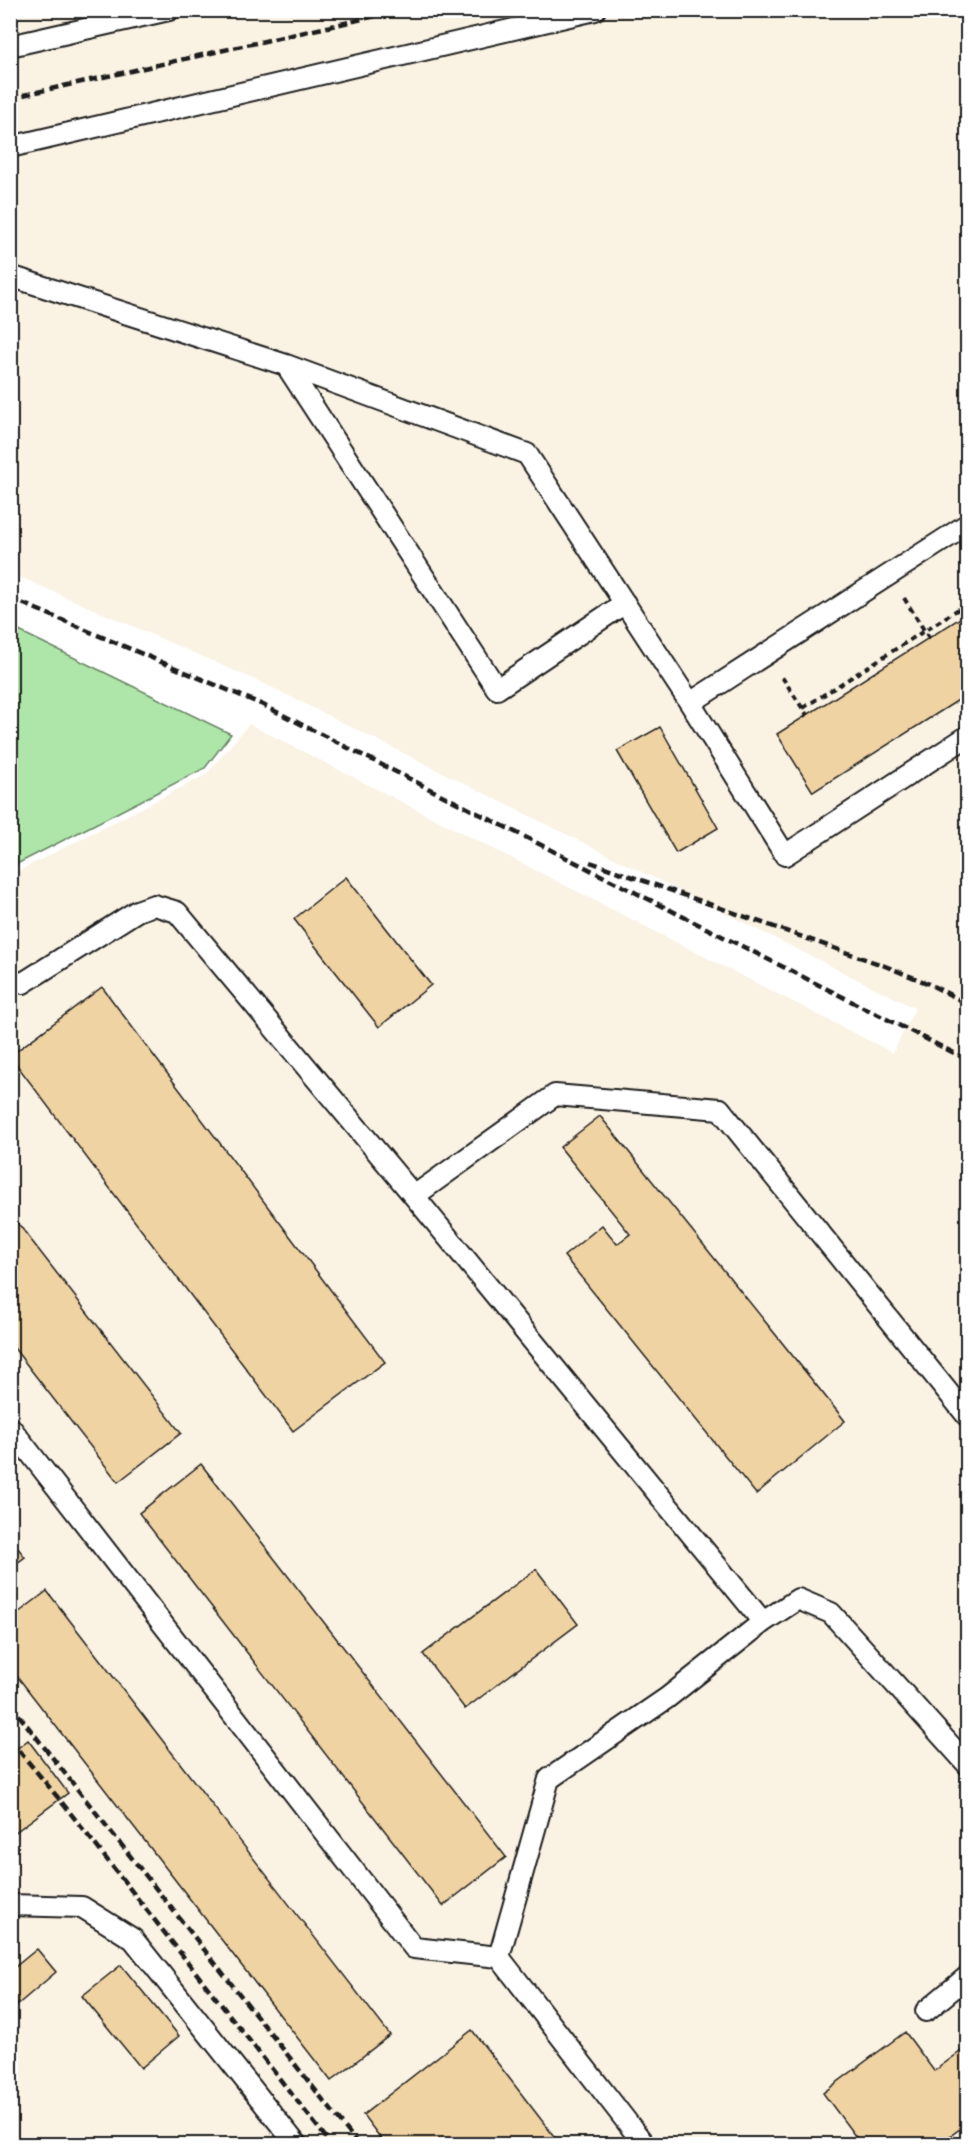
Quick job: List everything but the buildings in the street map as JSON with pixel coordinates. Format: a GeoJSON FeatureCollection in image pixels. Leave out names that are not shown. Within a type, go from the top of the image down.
{"type":"FeatureCollection","features":[{"type":"Feature","properties":{"kind":"lane"},"geometry":{"type":"LineString","coordinates":[[10,46],[169,10]]}},
{"type":"Feature","properties":{"kind":"lane"},"geometry":{"type":"LineString","coordinates":[[10,147],[595,10]]}},
{"type":"Feature","properties":{"kind":"lane"},"geometry":{"type":"LineString","coordinates":[[10,276],[286,365],[527,454],[690,703],[785,855],[968,736]]}},
{"type":"Feature","properties":{"kind":"lane"},"geometry":{"type":"LineString","coordinates":[[286,365],[497,689],[625,603]]}},
{"type":"Feature","properties":{"kind":"lane"},"geometry":{"type":"LineString","coordinates":[[690,703],[968,524]]}},
{"type":"Feature","properties":{"kind":"lane"},"geometry":{"type":"LineString","coordinates":[[10,981],[23,983],[136,911],[154,905],[177,912],[414,1196],[763,1622]]}},
{"type":"Feature","properties":{"kind":"lane"},"geometry":{"type":"LineString","coordinates":[[414,1196],[555,1095],[720,1108],[968,1417]]}},
{"type":"Feature","properties":{"kind":"lane"},"geometry":{"type":"LineString","coordinates":[[10,1427],[414,1948],[499,1957],[644,2145]]}},
{"type":"Feature","properties":{"kind":"lane"},"geometry":{"type":"LineString","coordinates":[[499,1957],[549,1779],[667,1698],[763,1622],[798,1599],[831,1613],[968,1765]]}},
{"type":"Feature","properties":{"kind":"lane"},"geometry":{"type":"LineString","coordinates":[[10,1905],[82,1907],[133,1939],[296,2145]]}},
{"type":"Feature","properties":{"kind":"lane"},"geometry":{"type":"LineString","coordinates":[[926,2011],[968,1976]]}},
{"type":"Feature","properties":{"kind":"path"},"geometry":{"type":"LineString","coordinates":[[889,574],[929,638]]}},
{"type":"Feature","properties":{"kind":"path"},"geometry":{"type":"LineString","coordinates":[[803,708],[968,603]]}},
{"type":"Feature","properties":{"kind":"path"},"geometry":{"type":"LineString","coordinates":[[766,653],[807,715]]}},
{"type":"Feature","properties":{"kind":"shaded area"},"geometry":{"type":"Polygon","coordinates":[[[11,11],[967,11],[967,2144],[11,2144],[11,875],[206,775],[249,724],[893,1053],[915,1008],[269,686],[11,573],[11,11]]]}},
{"type":"Feature","properties":{"kind":"green space"},"geometry":{"type":"Polygon","coordinates":[[[10,627],[231,734],[205,768],[11,867],[10,627]]]}},
{"type":"Feature","properties":{"kind":"railway"},"geometry":{"type":"LineString","coordinates":[[10,98],[403,10]]}},
{"type":"Feature","properties":{"kind":"railway"},"geometry":{"type":"LineString","coordinates":[[10,598],[263,705],[968,1060]]}},
{"type":"Feature","properties":{"kind":"railway"},"geometry":{"type":"LineString","coordinates":[[590,862],[885,966],[927,983],[968,1004]]}},
{"type":"Feature","properties":{"kind":"railway"},"geometry":{"type":"LineString","coordinates":[[10,1704],[358,2144]]}},
{"type":"Feature","properties":{"kind":"railway"},"geometry":{"type":"LineString","coordinates":[[10,1740],[60,1800],[331,2144]]}}]}
